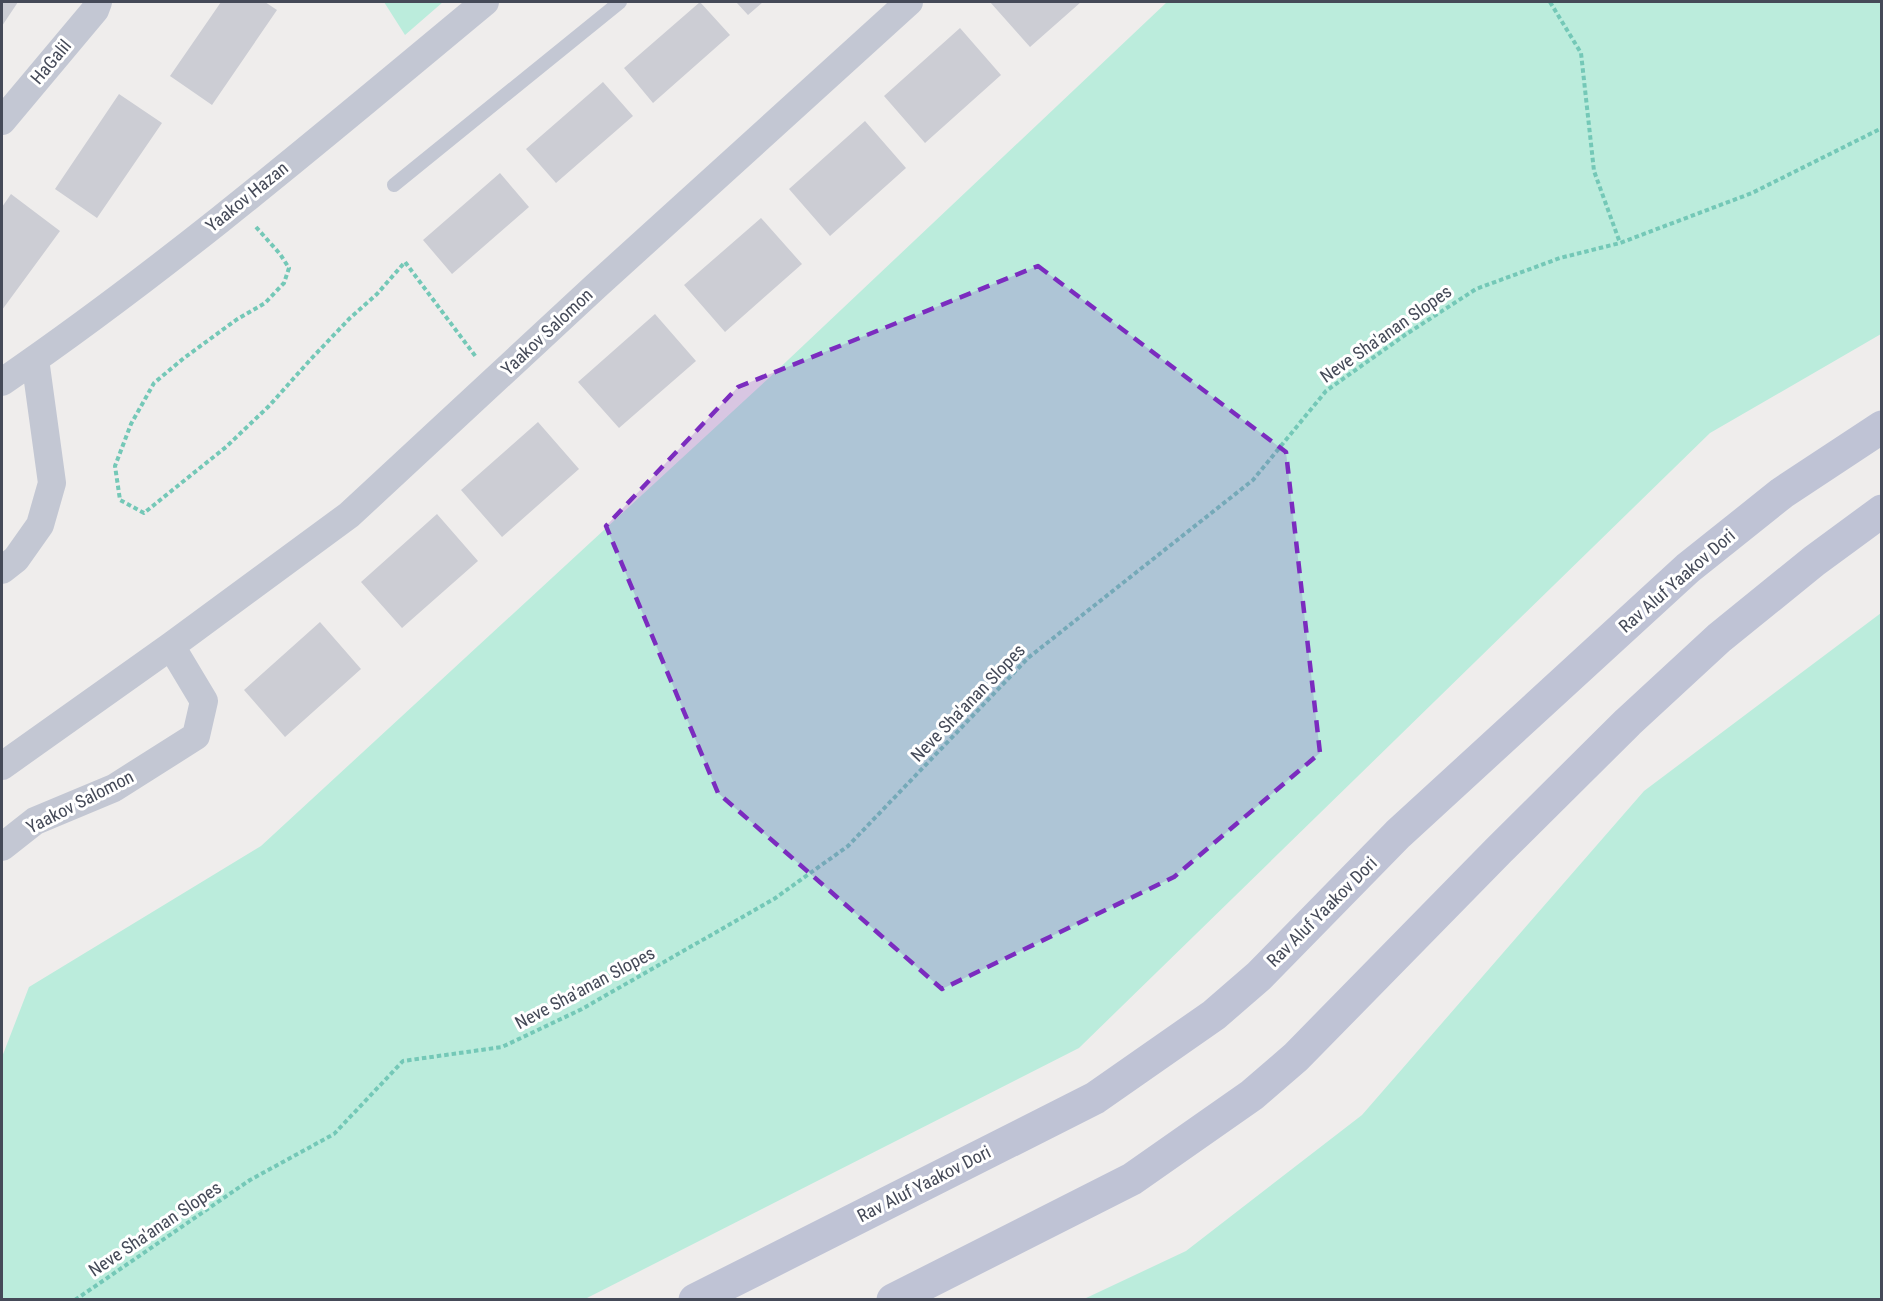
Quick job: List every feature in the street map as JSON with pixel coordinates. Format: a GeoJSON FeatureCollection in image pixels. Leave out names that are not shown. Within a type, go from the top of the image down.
{"type":"FeatureCollection","features":[{"type":"Feature","properties":{"kind":"main road","name":"Rav Aluf Yaakov Dori"},"geometry":{"type":"LineString","coordinates":[[696,1299],[1095,1098],[1214,1015],[1258,976],[1406,826],[1688,568],[1782,493],[1881,427]]}},
{"type":"Feature","properties":{"kind":"main road"},"geometry":{"type":"LineString","coordinates":[[893,1299],[1132,1179],[1252,1095],[1296,1057],[1628,722],[1719,638],[1814,561],[1881,511]]}},
{"type":"Feature","properties":{"kind":"street","name":"HaGalil"},"geometry":{"type":"LineString","coordinates":[[2,121],[95,10],[98,2]]}},
{"type":"Feature","properties":{"kind":"street","name":"Yaakov Hazan"},"geometry":{"type":"LineString","coordinates":[[2,382],[92,319],[237,206],[485,2]]}},
{"type":"Feature","properties":{"kind":"street","name":"Yaakov Salomon"},"geometry":{"type":"LineString","coordinates":[[2,766],[171,646],[349,515],[909,2]]}},
{"type":"Feature","properties":{"kind":"street"},"geometry":{"type":"LineString","coordinates":[[2,570],[16,559],[40,525],[52,483],[35,359]]}},
{"type":"Feature","properties":{"kind":"street","name":"Yaakov Salomon"},"geometry":{"type":"LineString","coordinates":[[2,847],[35,821],[114,788],[196,736],[204,701],[171,646]]}},
{"type":"Feature","properties":{"kind":"lane"},"geometry":{"type":"LineString","coordinates":[[394,185],[620,2]]}},
{"type":"Feature","properties":{"kind":"path"},"geometry":{"type":"LineString","coordinates":[[1550,2],[1581,53],[1594,171],[1620,243]]}},
{"type":"Feature","properties":{"kind":"path","name":"Neve Sha'anan Slopes"},"geometry":{"type":"LineString","coordinates":[[75,1299],[250,1180],[334,1134],[403,1060],[502,1047],[582,1009],[774,899],[848,846],[1028,658],[1253,480],[1326,391],[1405,335],[1476,289],[1560,258],[1620,243],[1752,193],[1881,128]]}},
{"type":"Feature","properties":{"kind":"path"},"geometry":{"type":"LineString","coordinates":[[237,206],[289,268],[284,283],[265,303],[236,320],[154,383],[131,424],[115,466],[120,500],[144,513],[226,447],[269,406],[405,262],[494,381]]}},
{"type":"Feature","properties":{"kind":"highlighted area"},"geometry":{"type":"Polygon","coordinates":[[[1038,266],[1286,452],[1320,753],[1174,877],[942,989],[718,793],[606,526],[738,387],[1038,266]]]}},
{"type":"Feature","properties":{"kind":"green space"},"geometry":{"type":"Polygon","coordinates":[[[384,2],[443,2],[405,35],[384,2]]]}},
{"type":"Feature","properties":{"kind":"green space"},"geometry":{"type":"Polygon","coordinates":[[[1167,2],[1881,2],[1881,334],[1710,433],[1079,1048],[585,1299],[2,1299],[2,1057],[29,987],[261,846],[770,377],[1167,2]]]}},
{"type":"Feature","properties":{"kind":"green space"},"geometry":{"type":"Polygon","coordinates":[[[1881,613],[1881,1299],[1084,1299],[1186,1251],[1362,1115],[1644,791],[1881,613]]]}},
{"type":"Feature","properties":{"kind":"building"},"geometry":{"type":"Polygon","coordinates":[[[2,2],[18,2],[2,26],[2,2]]]}},
{"type":"Feature","properties":{"kind":"building"},"geometry":{"type":"Polygon","coordinates":[[[221,2],[265,2],[277,10],[212,105],[170,76],[221,2]]]}},
{"type":"Feature","properties":{"kind":"building"},"geometry":{"type":"Polygon","coordinates":[[[700,2],[730,35],[653,103],[624,68],[700,2]]]}},
{"type":"Feature","properties":{"kind":"building"},"geometry":{"type":"Polygon","coordinates":[[[736,2],[763,2],[748,15],[736,2]]]}},
{"type":"Feature","properties":{"kind":"building"},"geometry":{"type":"Polygon","coordinates":[[[990,2],[1081,2],[1030,47],[990,2]]]}},
{"type":"Feature","properties":{"kind":"building"},"geometry":{"type":"Polygon","coordinates":[[[960,28],[1001,75],[925,143],[884,96],[960,28]]]}},
{"type":"Feature","properties":{"kind":"building"},"geometry":{"type":"Polygon","coordinates":[[[603,82],[633,116],[556,183],[526,149],[603,82]]]}},
{"type":"Feature","properties":{"kind":"building"},"geometry":{"type":"Polygon","coordinates":[[[119,94],[162,123],[97,218],[55,189],[119,94]]]}},
{"type":"Feature","properties":{"kind":"building"},"geometry":{"type":"Polygon","coordinates":[[[865,121],[906,168],[830,236],[789,189],[865,121]]]}},
{"type":"Feature","properties":{"kind":"building"},"geometry":{"type":"Polygon","coordinates":[[[500,173],[529,207],[452,274],[423,240],[500,173]]]}},
{"type":"Feature","properties":{"kind":"building"},"geometry":{"type":"Polygon","coordinates":[[[11,194],[60,231],[2,310],[2,207],[11,194]]]}},
{"type":"Feature","properties":{"kind":"building"},"geometry":{"type":"Polygon","coordinates":[[[761,218],[802,264],[725,332],[684,285],[761,218]]]}},
{"type":"Feature","properties":{"kind":"building"},"geometry":{"type":"Polygon","coordinates":[[[655,314],[696,361],[619,428],[578,382],[655,314]]]}},
{"type":"Feature","properties":{"kind":"building"},"geometry":{"type":"Polygon","coordinates":[[[538,422],[579,469],[502,537],[461,490],[538,422]]]}},
{"type":"Feature","properties":{"kind":"building"},"geometry":{"type":"Polygon","coordinates":[[[437,514],[478,561],[402,628],[361,582],[437,514]]]}},
{"type":"Feature","properties":{"kind":"building"},"geometry":{"type":"Polygon","coordinates":[[[320,622],[361,669],[285,737],[244,690],[320,622]]]}}]}
